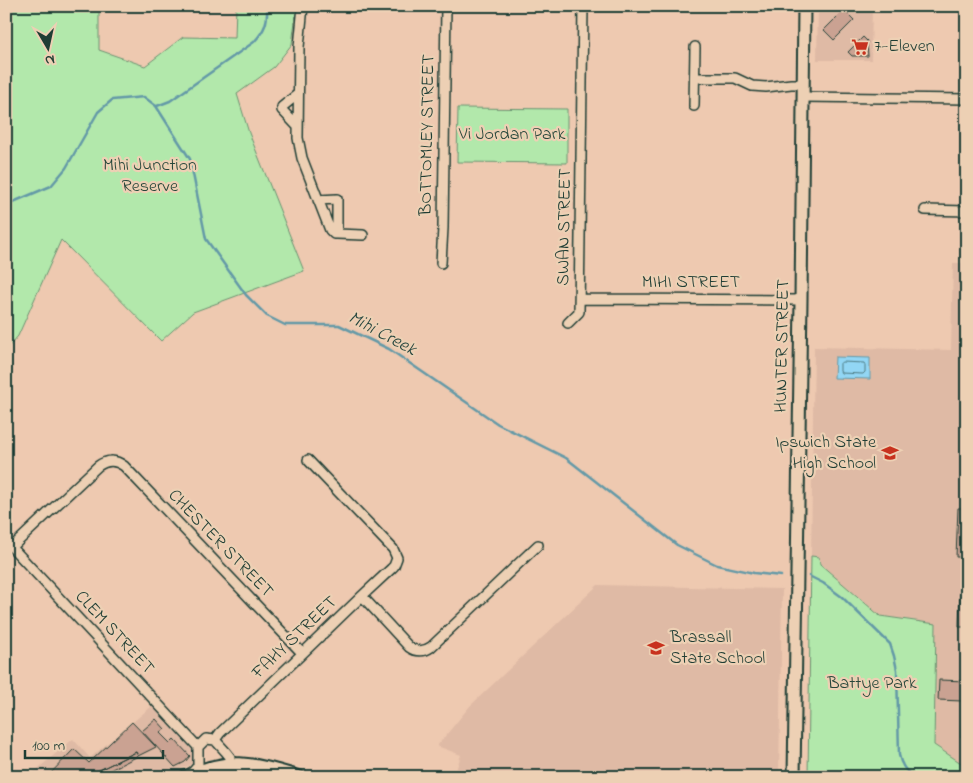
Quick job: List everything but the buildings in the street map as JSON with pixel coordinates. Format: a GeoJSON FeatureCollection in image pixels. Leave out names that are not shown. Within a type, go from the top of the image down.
{"type":"FeatureCollection","features":[{"type":"Feature","properties":{"kind":"main road","name":"HUNTER STREET"},"geometry":{"type":"LineString","coordinates":[[794,777],[804,6]]}},
{"type":"Feature","properties":{"kind":"main road"},"geometry":{"type":"LineString","coordinates":[[188,775],[204,770],[216,774],[240,763],[259,765],[300,777]]}},
{"type":"Feature","properties":{"kind":"main road"},"geometry":{"type":"LineString","coordinates":[[231,767],[272,777]]}},
{"type":"Feature","properties":{"kind":"street"},"geometry":{"type":"LineString","coordinates":[[303,6],[299,47],[298,94],[298,138],[302,158],[328,227],[332,232],[338,234],[363,235]]}},
{"type":"Feature","properties":{"kind":"street","name":"BOTTOMLEY STREET"},"geometry":{"type":"LineString","coordinates":[[441,263],[446,6]]}},
{"type":"Feature","properties":{"kind":"street","name":"SWAN STREET"},"geometry":{"type":"LineString","coordinates":[[568,323],[579,312],[580,299],[584,6]]}},
{"type":"Feature","properties":{"kind":"street"},"geometry":{"type":"LineString","coordinates":[[694,106],[695,47]]}},
{"type":"Feature","properties":{"kind":"street"},"geometry":{"type":"LineString","coordinates":[[695,78],[735,78],[752,86],[766,87],[803,84]]}},
{"type":"Feature","properties":{"kind":"street"},"geometry":{"type":"LineString","coordinates":[[298,94],[282,107],[282,110],[298,127]]}},
{"type":"Feature","properties":{"kind":"street"},"geometry":{"type":"LineString","coordinates":[[803,97],[967,99]]}},
{"type":"Feature","properties":{"kind":"street"},"geometry":{"type":"LineString","coordinates":[[318,200],[337,199],[338,234]]}},
{"type":"Feature","properties":{"kind":"street"},"geometry":{"type":"LineString","coordinates":[[925,210],[967,211]]}},
{"type":"Feature","properties":{"kind":"street","name":"MIHI STREET"},"geometry":{"type":"LineString","coordinates":[[580,299],[801,300]]}},
{"type":"Feature","properties":{"kind":"street","name":"FAHY STREET"},"geometry":{"type":"LineString","coordinates":[[215,740],[302,653],[394,566],[396,555],[393,549],[308,460]]}},
{"type":"Feature","properties":{"kind":"street","name":"CHESTER STREET"},"geometry":{"type":"LineString","coordinates":[[9,544],[98,466],[105,462],[118,462],[124,466],[302,653]]}},
{"type":"Feature","properties":{"kind":"street","name":"CLEM STREET"},"geometry":{"type":"LineString","coordinates":[[9,544],[198,747]]}},
{"type":"Feature","properties":{"kind":"street"},"geometry":{"type":"LineString","coordinates":[[362,596],[409,647],[420,651],[431,647],[538,545]]}},
{"type":"Feature","properties":{"kind":"street"},"geometry":{"type":"LineString","coordinates":[[204,770],[198,747],[206,739],[215,740],[226,752],[231,767]]}},
{"type":"Feature","properties":{"kind":"shaded area"},"geometry":{"type":"Polygon","coordinates":[[[818,6],[872,6],[871,60],[817,60],[818,6]]]}},
{"type":"Feature","properties":{"kind":"shaded area","name":"Ipswich State High School"},"geometry":{"type":"Polygon","coordinates":[[[953,263],[967,263],[967,767],[934,745],[936,624],[880,616],[819,564],[819,557],[811,556],[814,347],[951,350],[953,263]]]}},
{"type":"Feature","properties":{"kind":"shaded area","name":"Brassall State School"},"geometry":{"type":"Polygon","coordinates":[[[598,585],[782,589],[779,777],[454,777],[461,755],[437,746],[470,706],[598,585]]]}},
{"type":"Feature","properties":{"kind":"shaded area"},"geometry":{"type":"Polygon","coordinates":[[[152,706],[197,755],[196,762],[164,777],[28,777],[73,739],[90,758],[152,706]]]}},
{"type":"Feature","properties":{"kind":"green space","name":"Mihi Junction Reserve"},"geometry":{"type":"Polygon","coordinates":[[[6,6],[99,6],[99,50],[145,66],[183,37],[235,38],[236,6],[297,6],[292,44],[274,67],[237,94],[249,133],[304,271],[193,312],[161,341],[61,240],[18,336],[6,350],[6,6]]]}},
{"type":"Feature","properties":{"kind":"green space","name":"Vi Jordan Park"},"geometry":{"type":"Polygon","coordinates":[[[458,108],[567,109],[567,163],[457,162],[458,108]]]}},
{"type":"Feature","properties":{"kind":"green space","name":"Battye Park"},"geometry":{"type":"Polygon","coordinates":[[[811,556],[819,557],[820,564],[880,616],[936,624],[934,745],[967,767],[967,777],[808,777],[811,556]]]}},
{"type":"Feature","properties":{"kind":"water"},"geometry":{"type":"Polygon","coordinates":[[[835,357],[870,358],[870,379],[834,378],[835,357]]]}},
{"type":"Feature","properties":{"kind":"waterway"},"geometry":{"type":"LineString","coordinates":[[157,106],[170,101],[254,42],[265,26],[267,6]]}},
{"type":"Feature","properties":{"kind":"waterway","name":"Mihi Creek"},"geometry":{"type":"LineString","coordinates":[[6,205],[51,186],[66,168],[98,112],[112,100],[144,97],[156,106],[190,159],[206,239],[246,295],[267,316],[285,325],[339,325],[389,349],[498,424],[566,458],[677,545],[717,565],[754,573],[781,576]]}},
{"type":"Feature","properties":{"kind":"waterway","name":"Mihi Creek"},"geometry":{"type":"LineString","coordinates":[[809,576],[823,583],[842,597],[890,644],[897,670],[899,755],[904,767],[913,777]]}},
{"type":"Feature","properties":{"kind":"place","name":"7-Eleven"},"geometry":{"type":"Point","coordinates":[860,47]}},
{"type":"Feature","properties":{"kind":"place","name":"Ipswich State High School"},"geometry":{"type":"Point","coordinates":[890,453]}},
{"type":"Feature","properties":{"kind":"place","name":"Brassall State School"},"geometry":{"type":"Point","coordinates":[656,648]}}]}
